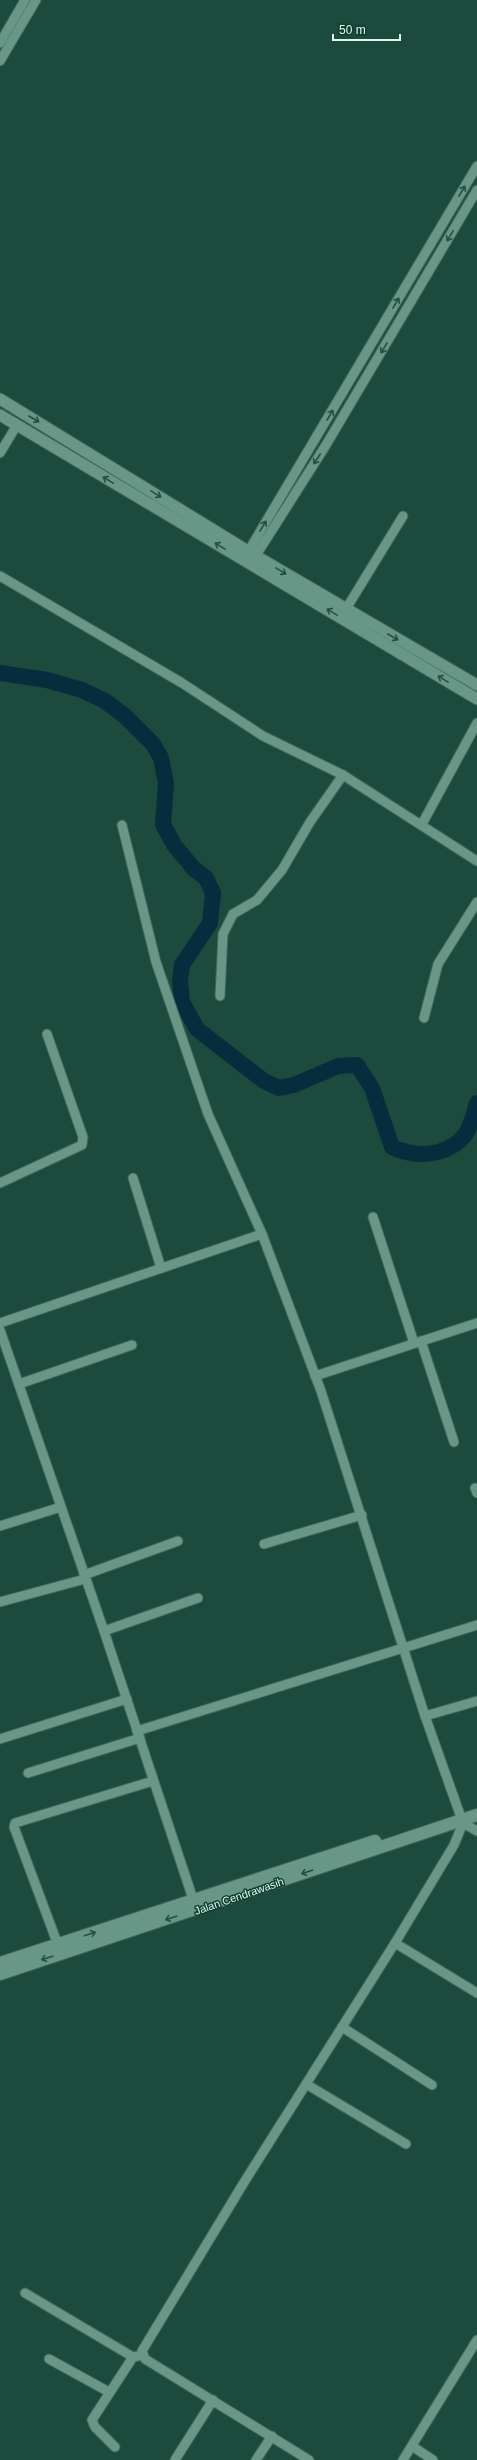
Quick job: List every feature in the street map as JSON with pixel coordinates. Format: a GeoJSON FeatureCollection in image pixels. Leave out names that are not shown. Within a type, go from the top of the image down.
{"type":"FeatureCollection","features":[{"type":"Feature","properties":{"kind":"main road","name":"Jalan Cendrawasih"},"geometry":{"type":"LineString","coordinates":[[462,1819],[477,1808]]}},
{"type":"Feature","properties":{"kind":"main road","name":"Jalan Cendrawasih"},"geometry":{"type":"LineString","coordinates":[[0,1974],[195,1905],[477,1815]]}},
{"type":"Feature","properties":{"kind":"main road","name":"Jalan Cendrawasih"},"geometry":{"type":"LineString","coordinates":[[0,1963],[58,1944],[195,1905]]}},
{"type":"Feature","properties":{"kind":"street"},"geometry":{"type":"LineString","coordinates":[[0,61],[25,0]]}},
{"type":"Feature","properties":{"kind":"street"},"geometry":{"type":"LineString","coordinates":[[0,43],[13,30],[36,0]]}},
{"type":"Feature","properties":{"kind":"street"},"geometry":{"type":"LineString","coordinates":[[249,558],[477,166]]}},
{"type":"Feature","properties":{"kind":"street"},"geometry":{"type":"LineString","coordinates":[[249,558],[326,445],[477,190]]}},
{"type":"Feature","properties":{"kind":"street"},"geometry":{"type":"LineString","coordinates":[[0,399],[249,558],[477,699]]}},
{"type":"Feature","properties":{"kind":"street"},"geometry":{"type":"LineString","coordinates":[[0,415],[249,558],[346,609],[477,685]]}},
{"type":"Feature","properties":{"kind":"street"},"geometry":{"type":"LineString","coordinates":[[0,452],[17,425]]}},
{"type":"Feature","properties":{"kind":"street"},"geometry":{"type":"LineString","coordinates":[[346,609],[403,516]]}},
{"type":"Feature","properties":{"kind":"street"},"geometry":{"type":"LineString","coordinates":[[0,576],[182,683],[262,736],[343,775],[422,824],[477,861]]}},
{"type":"Feature","properties":{"kind":"street"},"geometry":{"type":"LineString","coordinates":[[422,824],[477,723]]}},
{"type":"Feature","properties":{"kind":"street"},"geometry":{"type":"LineString","coordinates":[[220,996],[223,934],[226,925],[234,914],[257,900],[282,870],[310,822],[343,775]]}},
{"type":"Feature","properties":{"kind":"street"},"geometry":{"type":"LineString","coordinates":[[122,825],[156,962],[208,1114],[262,1234],[315,1376],[362,1515],[426,1716],[462,1819],[477,1831]]}},
{"type":"Feature","properties":{"kind":"street"},"geometry":{"type":"LineString","coordinates":[[424,1018],[438,964],[477,902]]}},
{"type":"Feature","properties":{"kind":"street"},"geometry":{"type":"LineString","coordinates":[[0,1183],[82,1145],[83,1136],[47,1034]]}},
{"type":"Feature","properties":{"kind":"street"},"geometry":{"type":"LineString","coordinates":[[133,1178],[161,1268]]}},
{"type":"Feature","properties":{"kind":"street"},"geometry":{"type":"LineString","coordinates":[[373,1217],[454,1442]]}},
{"type":"Feature","properties":{"kind":"street"},"geometry":{"type":"LineString","coordinates":[[0,1323],[262,1234]]}},
{"type":"Feature","properties":{"kind":"street"},"geometry":{"type":"LineString","coordinates":[[315,1376],[477,1323]]}},
{"type":"Feature","properties":{"kind":"street"},"geometry":{"type":"LineString","coordinates":[[0,1330],[104,1631],[195,1905]]}},
{"type":"Feature","properties":{"kind":"street"},"geometry":{"type":"LineString","coordinates":[[19,1384],[132,1345]]}},
{"type":"Feature","properties":{"kind":"street"},"geometry":{"type":"LineString","coordinates":[[0,1526],[61,1507]]}},
{"type":"Feature","properties":{"kind":"street"},"geometry":{"type":"LineString","coordinates":[[264,1544],[362,1515]]}},
{"type":"Feature","properties":{"kind":"street"},"geometry":{"type":"LineString","coordinates":[[0,1602],[85,1577],[178,1541]]}},
{"type":"Feature","properties":{"kind":"street"},"geometry":{"type":"LineString","coordinates":[[104,1631],[198,1598]]}},
{"type":"Feature","properties":{"kind":"street"},"geometry":{"type":"LineString","coordinates":[[28,1773],[138,1734],[477,1625]]}},
{"type":"Feature","properties":{"kind":"street"},"geometry":{"type":"LineString","coordinates":[[0,1739],[127,1699]]}},
{"type":"Feature","properties":{"kind":"street"},"geometry":{"type":"LineString","coordinates":[[426,1716],[477,1701]]}},
{"type":"Feature","properties":{"kind":"street"},"geometry":{"type":"LineString","coordinates":[[58,1944],[14,1827],[15,1823],[153,1782]]}},
{"type":"Feature","properties":{"kind":"street"},"geometry":{"type":"LineString","coordinates":[[115,2447],[92,2422],[109,2392],[138,2356],[152,2334],[395,1943],[454,1845],[462,1819]]}},
{"type":"Feature","properties":{"kind":"street"},"geometry":{"type":"LineString","coordinates":[[395,1943],[477,1993]]}},
{"type":"Feature","properties":{"kind":"street"},"geometry":{"type":"LineString","coordinates":[[342,2027],[432,2085]]}},
{"type":"Feature","properties":{"kind":"street"},"geometry":{"type":"LineString","coordinates":[[306,2084],[406,2144]]}},
{"type":"Feature","properties":{"kind":"street"},"geometry":{"type":"LineString","coordinates":[[25,2293],[213,2400],[272,2436],[297,2457],[309,2460]]}},
{"type":"Feature","properties":{"kind":"street"},"geometry":{"type":"LineString","coordinates":[[403,2460],[477,2340]]}},
{"type":"Feature","properties":{"kind":"street"},"geometry":{"type":"LineString","coordinates":[[49,2359],[109,2392]]}},
{"type":"Feature","properties":{"kind":"street"},"geometry":{"type":"LineString","coordinates":[[175,2460],[213,2400]]}},
{"type":"Feature","properties":{"kind":"street"},"geometry":{"type":"LineString","coordinates":[[256,2460],[272,2436]]}},
{"type":"Feature","properties":{"kind":"street"},"geometry":{"type":"LineString","coordinates":[[412,2446],[433,2460]]}},
{"type":"Feature","properties":{"kind":"waterway"},"geometry":{"type":"LineString","coordinates":[[0,673],[47,680],[82,690],[105,701],[125,716],[153,744],[161,758],[166,783],[163,824],[174,845],[194,869],[206,878],[213,893],[210,923],[182,965],[180,980],[182,1002],[197,1029],[264,1081],[279,1088],[294,1085],[338,1066],[357,1065],[372,1088],[392,1147],[401,1151],[420,1154],[449,1148],[458,1142],[467,1132],[477,1103]]}}]}
